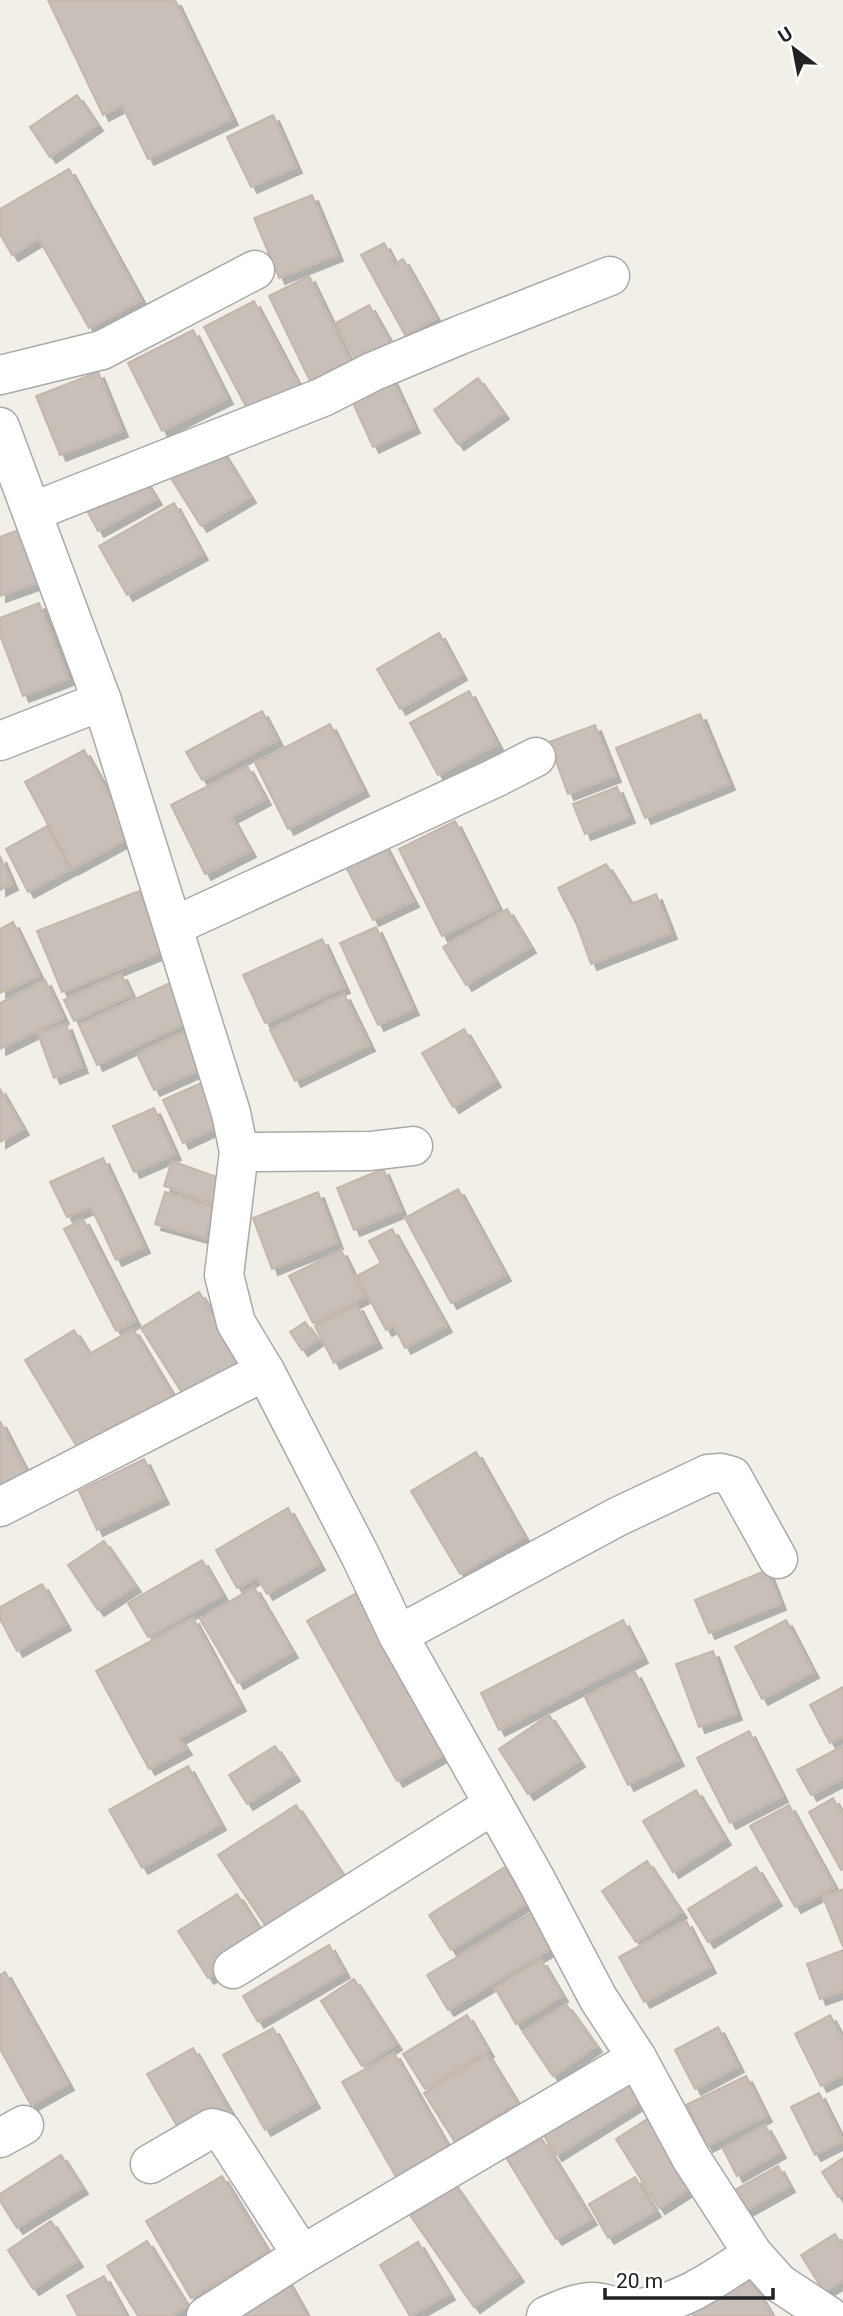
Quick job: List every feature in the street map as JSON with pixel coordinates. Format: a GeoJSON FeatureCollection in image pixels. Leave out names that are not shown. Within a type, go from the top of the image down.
{"type":"FeatureCollection","features":[{"type":"Feature","properties":{"kind":"street"},"geometry":{"type":"LineString","coordinates":[[0,375],[102,350],[255,270]]}},
{"type":"Feature","properties":{"kind":"street"},"geometry":{"type":"LineString","coordinates":[[32,512],[323,397],[372,372],[460,334],[610,276]]}},
{"type":"Feature","properties":{"kind":"street"},"geometry":{"type":"LineString","coordinates":[[0,427],[102,701],[231,1113],[239,1152],[225,1275],[236,1323],[265,1371],[398,1635],[598,1998],[637,2058],[691,2158],[753,2255],[779,2283],[829,2316]]}},
{"type":"Feature","properties":{"kind":"street"},"geometry":{"type":"LineString","coordinates":[[0,741],[102,701]]}},
{"type":"Feature","properties":{"kind":"street"},"geometry":{"type":"LineString","coordinates":[[174,926],[536,757]]}},
{"type":"Feature","properties":{"kind":"street"},"geometry":{"type":"LineString","coordinates":[[239,1152],[370,1151],[413,1146]]}},
{"type":"Feature","properties":{"kind":"street"},"geometry":{"type":"LineString","coordinates":[[0,1507],[265,1371]]}},
{"type":"Feature","properties":{"kind":"street"},"geometry":{"type":"LineString","coordinates":[[398,1635],[606,1523],[708,1474],[732,1476],[778,1559]]}},
{"type":"Feature","properties":{"kind":"street"},"geometry":{"type":"LineString","coordinates":[[233,1969],[493,1805]]}},
{"type":"Feature","properties":{"kind":"street"},"geometry":{"type":"LineString","coordinates":[[206,2316],[302,2255],[637,2058]]}},
{"type":"Feature","properties":{"kind":"street"},"geometry":{"type":"LineString","coordinates":[[150,2164],[212,2128],[222,2131],[302,2255]]}},
{"type":"Feature","properties":{"kind":"street"},"geometry":{"type":"LineString","coordinates":[[546,2316],[571,2306],[592,2302],[624,2309],[672,2301],[753,2255]]}},
{"type":"Feature","properties":{"kind":"building"},"geometry":{"type":"Polygon","coordinates":[[[48,0],[175,0],[232,119],[148,159],[122,105],[103,115],[48,0]]]}},
{"type":"Feature","properties":{"kind":"building"},"geometry":{"type":"Polygon","coordinates":[[[77,95],[97,125],[50,157],[30,127],[77,95]]]}},
{"type":"Feature","properties":{"kind":"building"},"geometry":{"type":"Polygon","coordinates":[[[273,115],[296,167],[251,187],[227,137],[273,115]]]}},
{"type":"Feature","properties":{"kind":"building"},"geometry":{"type":"Polygon","coordinates":[[[69,169],[141,300],[89,328],[39,239],[12,255],[0,234],[0,209],[69,169]]]}},
{"type":"Feature","properties":{"kind":"building"},"geometry":{"type":"Polygon","coordinates":[[[312,195],[337,255],[279,278],[254,218],[312,195]]]}},
{"type":"Feature","properties":{"kind":"building"},"geometry":{"type":"Polygon","coordinates":[[[384,243],[395,264],[403,259],[436,318],[405,335],[361,255],[384,243]]]}},
{"type":"Feature","properties":{"kind":"building"},"geometry":{"type":"Polygon","coordinates":[[[309,276],[350,361],[310,381],[269,296],[309,276]]]}},
{"type":"Feature","properties":{"kind":"building"},"geometry":{"type":"Polygon","coordinates":[[[254,301],[301,390],[251,416],[204,327],[254,301]]]}},
{"type":"Feature","properties":{"kind":"building"},"geometry":{"type":"Polygon","coordinates":[[[369,305],[395,351],[361,370],[336,323],[369,305]]]}},
{"type":"Feature","properties":{"kind":"building"},"geometry":{"type":"Polygon","coordinates":[[[193,330],[227,398],[162,431],[128,363],[193,330]]]}},
{"type":"Feature","properties":{"kind":"building"},"geometry":{"type":"Polygon","coordinates":[[[98,372],[122,431],[60,455],[36,396],[98,372]]]}},
{"type":"Feature","properties":{"kind":"building"},"geometry":{"type":"Polygon","coordinates":[[[389,373],[414,427],[373,447],[348,392],[389,373]]]}},
{"type":"Feature","properties":{"kind":"building"},"geometry":{"type":"Polygon","coordinates":[[[478,378],[503,413],[458,444],[434,410],[478,378]]]}},
{"type":"Feature","properties":{"kind":"building"},"geometry":{"type":"Polygon","coordinates":[[[218,445],[250,497],[201,526],[169,475],[218,445]]]}},
{"type":"Feature","properties":{"kind":"building"},"geometry":{"type":"Polygon","coordinates":[[[142,476],[156,499],[98,531],[85,507],[142,476]]]}},
{"type":"Feature","properties":{"kind":"building"},"geometry":{"type":"Polygon","coordinates":[[[174,503],[202,554],[127,595],[99,546],[174,503]]]}},
{"type":"Feature","properties":{"kind":"building"},"geometry":{"type":"Polygon","coordinates":[[[26,527],[45,580],[0,596],[0,537],[26,527]]]}},
{"type":"Feature","properties":{"kind":"building"},"geometry":{"type":"Polygon","coordinates":[[[39,603],[68,679],[23,696],[0,635],[0,618],[39,603]]]}},
{"type":"Feature","properties":{"kind":"building"},"geometry":{"type":"Polygon","coordinates":[[[439,633],[461,674],[400,709],[377,669],[439,633]]]}},
{"type":"Feature","properties":{"kind":"building"},"geometry":{"type":"Polygon","coordinates":[[[469,691],[497,744],[438,775],[410,723],[469,691]]]}},
{"type":"Feature","properties":{"kind":"building"},"geometry":{"type":"Polygon","coordinates":[[[262,711],[277,740],[202,780],[186,752],[262,711]]]}},
{"type":"Feature","properties":{"kind":"building"},"geometry":{"type":"Polygon","coordinates":[[[700,714],[729,784],[645,818],[616,748],[700,714]]]}},
{"type":"Feature","properties":{"kind":"building"},"geometry":{"type":"Polygon","coordinates":[[[330,724],[363,790],[288,829],[255,763],[330,724]]]}},
{"type":"Feature","properties":{"kind":"building"},"geometry":{"type":"Polygon","coordinates":[[[595,725],[615,776],[568,794],[549,742],[595,725]]]}},
{"type":"Feature","properties":{"kind":"building"},"geometry":{"type":"Polygon","coordinates":[[[84,750],[132,836],[72,869],[25,782],[84,750]]]}},
{"type":"Feature","properties":{"kind":"building"},"geometry":{"type":"Polygon","coordinates":[[[247,766],[265,799],[231,817],[250,851],[205,874],[171,805],[247,766]]]}},
{"type":"Feature","properties":{"kind":"building"},"geometry":{"type":"Polygon","coordinates":[[[617,787],[629,817],[585,834],[573,804],[617,787]]]}},
{"type":"Feature","properties":{"kind":"building"},"geometry":{"type":"Polygon","coordinates":[[[455,821],[498,908],[442,936],[399,849],[455,821]]]}},
{"type":"Feature","properties":{"kind":"building"},"geometry":{"type":"Polygon","coordinates":[[[47,826],[70,869],[28,892],[6,849],[47,826]]]}},
{"type":"Feature","properties":{"kind":"building"},"geometry":{"type":"Polygon","coordinates":[[[383,843],[413,901],[373,920],[344,863],[383,843]]]}},
{"type":"Feature","properties":{"kind":"building"},"geometry":{"type":"Polygon","coordinates":[[[0,856],[12,884],[0,890],[0,856]]]}},
{"type":"Feature","properties":{"kind":"building"},"geometry":{"type":"Polygon","coordinates":[[[606,864],[631,904],[656,894],[671,933],[591,964],[577,925],[558,888],[606,864]]]}},
{"type":"Feature","properties":{"kind":"building"},"geometry":{"type":"Polygon","coordinates":[[[139,891],[164,951],[62,992],[37,931],[139,891]]]}},
{"type":"Feature","properties":{"kind":"building"},"geometry":{"type":"Polygon","coordinates":[[[507,909],[530,947],[466,985],[443,947],[507,909]]]}},
{"type":"Feature","properties":{"kind":"building"},"geometry":{"type":"Polygon","coordinates":[[[13,922],[39,976],[0,993],[0,929],[13,922]]]}},
{"type":"Feature","properties":{"kind":"building"},"geometry":{"type":"Polygon","coordinates":[[[376,927],[413,1009],[378,1025],[340,943],[376,927]]]}},
{"type":"Feature","properties":{"kind":"building"},"geometry":{"type":"Polygon","coordinates":[[[322,939],[344,987],[265,1023],[243,975],[322,939]]]}},
{"type":"Feature","properties":{"kind":"building"},"geometry":{"type":"Polygon","coordinates":[[[121,974],[131,995],[74,1021],[64,1000],[121,974]]]}},
{"type":"Feature","properties":{"kind":"building"},"geometry":{"type":"Polygon","coordinates":[[[45,980],[63,1018],[0,1049],[0,1003],[45,980]]]}},
{"type":"Feature","properties":{"kind":"building"},"geometry":{"type":"Polygon","coordinates":[[[172,982],[190,1021],[97,1065],[79,1025],[172,982]]]}},
{"type":"Feature","properties":{"kind":"building"},"geometry":{"type":"Polygon","coordinates":[[[344,994],[369,1045],[295,1081],[270,1030],[344,994]]]}},
{"type":"Feature","properties":{"kind":"building"},"geometry":{"type":"Polygon","coordinates":[[[66,1024],[82,1067],[54,1078],[38,1034],[66,1024]]]}},
{"type":"Feature","properties":{"kind":"building"},"geometry":{"type":"Polygon","coordinates":[[[464,1029],[495,1081],[453,1107],[422,1053],[464,1029]]]}},
{"type":"Feature","properties":{"kind":"building"},"geometry":{"type":"Polygon","coordinates":[[[184,1032],[201,1069],[154,1090],[137,1054],[184,1032]]]}},
{"type":"Feature","properties":{"kind":"building"},"geometry":{"type":"Polygon","coordinates":[[[208,1080],[228,1122],[183,1143],[163,1100],[208,1080]]]}},
{"type":"Feature","properties":{"kind":"building"},"geometry":{"type":"Polygon","coordinates":[[[0,1089],[23,1129],[0,1142],[0,1089]]]}},
{"type":"Feature","properties":{"kind":"building"},"geometry":{"type":"Polygon","coordinates":[[[154,1108],[175,1154],[134,1172],[113,1126],[154,1108]]]}},
{"type":"Feature","properties":{"kind":"building"},"geometry":{"type":"Polygon","coordinates":[[[103,1158],[144,1247],[116,1260],[91,1207],[67,1217],[50,1182],[103,1158]]]}},
{"type":"Feature","properties":{"kind":"building"},"geometry":{"type":"Polygon","coordinates":[[[172,1161],[225,1180],[217,1205],[164,1186],[172,1161]]]}},
{"type":"Feature","properties":{"kind":"building"},"geometry":{"type":"Polygon","coordinates":[[[383,1169],[401,1211],[354,1230],[337,1188],[383,1169]]]}},
{"type":"Feature","properties":{"kind":"building"},"geometry":{"type":"Polygon","coordinates":[[[458,1189],[505,1275],[451,1303],[405,1218],[458,1189]]]}},
{"type":"Feature","properties":{"kind":"building"},"geometry":{"type":"Polygon","coordinates":[[[165,1192],[214,1207],[205,1238],[155,1224],[165,1192]]]}},
{"type":"Feature","properties":{"kind":"building"},"geometry":{"type":"Polygon","coordinates":[[[318,1192],[337,1243],[272,1269],[253,1218],[318,1192]]]}},
{"type":"Feature","properties":{"kind":"building"},"geometry":{"type":"Polygon","coordinates":[[[83,1219],[135,1321],[116,1331],[64,1229],[83,1219]]]}},
{"type":"Feature","properties":{"kind":"building"},"geometry":{"type":"Polygon","coordinates":[[[392,1229],[446,1326],[405,1348],[394,1326],[386,1330],[357,1276],[381,1263],[369,1241],[392,1229]]]}},
{"type":"Feature","properties":{"kind":"building"},"geometry":{"type":"Polygon","coordinates":[[[341,1250],[364,1297],[313,1323],[289,1276],[341,1250]]]}},
{"type":"Feature","properties":{"kind":"building"},"geometry":{"type":"Polygon","coordinates":[[[199,1292],[245,1366],[188,1402],[141,1328],[199,1292]]]}},
{"type":"Feature","properties":{"kind":"building"},"geometry":{"type":"Polygon","coordinates":[[[357,1305],[376,1342],[334,1363],[315,1326],[357,1305]]]}},
{"type":"Feature","properties":{"kind":"building"},"geometry":{"type":"Polygon","coordinates":[[[305,1322],[318,1339],[302,1350],[290,1332],[305,1322]]]}},
{"type":"Feature","properties":{"kind":"building"},"geometry":{"type":"Polygon","coordinates":[[[133,1329],[179,1406],[86,1462],[25,1360],[74,1330],[89,1354],[133,1329]]]}},
{"type":"Feature","properties":{"kind":"building"},"geometry":{"type":"Polygon","coordinates":[[[0,1421],[32,1483],[0,1499],[0,1421]]]}},
{"type":"Feature","properties":{"kind":"building"},"geometry":{"type":"Polygon","coordinates":[[[476,1452],[524,1537],[460,1574],[411,1491],[476,1452]]]}},
{"type":"Feature","properties":{"kind":"building"},"geometry":{"type":"Polygon","coordinates":[[[144,1459],[163,1498],[97,1530],[79,1491],[144,1459]]]}},
{"type":"Feature","properties":{"kind":"building"},"geometry":{"type":"Polygon","coordinates":[[[288,1508],[319,1564],[267,1594],[257,1577],[237,1588],[216,1550],[288,1508]]]}},
{"type":"Feature","properties":{"kind":"building"},"geometry":{"type":"Polygon","coordinates":[[[104,1541],[135,1586],[98,1610],[68,1565],[104,1541]]]}},
{"type":"Feature","properties":{"kind":"building"},"geometry":{"type":"Polygon","coordinates":[[[202,1560],[222,1595],[148,1637],[128,1603],[202,1560]]]}},
{"type":"Feature","properties":{"kind":"building"},"geometry":{"type":"Polygon","coordinates":[[[767,1570],[780,1604],[709,1633],[695,1600],[767,1570]]]}},
{"type":"Feature","properties":{"kind":"building"},"geometry":{"type":"Polygon","coordinates":[[[42,1584],[65,1624],[17,1651],[0,1619],[0,1607],[42,1584]]]}},
{"type":"Feature","properties":{"kind":"building"},"geometry":{"type":"Polygon","coordinates":[[[254,1587],[292,1652],[238,1683],[200,1619],[254,1587]]]}},
{"type":"Feature","properties":{"kind":"building"},"geometry":{"type":"Polygon","coordinates":[[[358,1592],[448,1752],[397,1781],[307,1621],[358,1592]]]}},
{"type":"Feature","properties":{"kind":"building"},"geometry":{"type":"Polygon","coordinates":[[[193,1618],[240,1705],[179,1738],[186,1749],[149,1769],[96,1671],[193,1618]]]}},
{"type":"Feature","properties":{"kind":"building"},"geometry":{"type":"Polygon","coordinates":[[[623,1620],[642,1657],[499,1730],[481,1693],[623,1620]]]}},
{"type":"Feature","properties":{"kind":"building"},"geometry":{"type":"Polygon","coordinates":[[[786,1620],[813,1672],[762,1699],[735,1647],[786,1620]]]}},
{"type":"Feature","properties":{"kind":"building"},"geometry":{"type":"Polygon","coordinates":[[[713,1651],[736,1714],[699,1727],[676,1664],[713,1651]]]}},
{"type":"Feature","properties":{"kind":"building"},"geometry":{"type":"Polygon","coordinates":[[[635,1672],[678,1760],[628,1785],[585,1697],[635,1672]]]}},
{"type":"Feature","properties":{"kind":"building"},"geometry":{"type":"Polygon","coordinates":[[[843,1687],[843,1736],[830,1743],[810,1705],[843,1687]]]}},
{"type":"Feature","properties":{"kind":"building"},"geometry":{"type":"Polygon","coordinates":[[[549,1715],[579,1761],[528,1794],[499,1749],[549,1715]]]}},
{"type":"Feature","properties":{"kind":"building"},"geometry":{"type":"Polygon","coordinates":[[[749,1731],[782,1796],[730,1823],[697,1758],[749,1731]]]}},
{"type":"Feature","properties":{"kind":"building"},"geometry":{"type":"Polygon","coordinates":[[[275,1746],[294,1775],[247,1804],[229,1775],[275,1746]]]}},
{"type":"Feature","properties":{"kind":"building"},"geometry":{"type":"Polygon","coordinates":[[[843,1746],[843,1778],[811,1795],[797,1770],[843,1746]]]}},
{"type":"Feature","properties":{"kind":"building"},"geometry":{"type":"Polygon","coordinates":[[[188,1766],[220,1824],[142,1868],[109,1810],[188,1766]]]}},
{"type":"Feature","properties":{"kind":"building"},"geometry":{"type":"Polygon","coordinates":[[[696,1790],[725,1839],[673,1872],[643,1821],[696,1790]]]}},
{"type":"Feature","properties":{"kind":"building"},"geometry":{"type":"Polygon","coordinates":[[[833,1798],[843,1815],[841,1870],[809,1812],[833,1798]]]}},
{"type":"Feature","properties":{"kind":"building"},"geometry":{"type":"Polygon","coordinates":[[[296,1805],[351,1888],[275,1940],[218,1855],[296,1805]]]}},
{"type":"Feature","properties":{"kind":"building"},"geometry":{"type":"Polygon","coordinates":[[[789,1805],[834,1887],[795,1907],[750,1826],[789,1805]]]}},
{"type":"Feature","properties":{"kind":"building"},"geometry":{"type":"Polygon","coordinates":[[[647,1861],[681,1912],[636,1942],[602,1891],[647,1861]]]}},
{"type":"Feature","properties":{"kind":"building"},"geometry":{"type":"Polygon","coordinates":[[[505,1867],[527,1903],[451,1950],[429,1915],[505,1867]]]}},
{"type":"Feature","properties":{"kind":"building"},"geometry":{"type":"Polygon","coordinates":[[[756,1867],[776,1900],[708,1942],[688,1909],[756,1867]]]}},
{"type":"Feature","properties":{"kind":"building"},"geometry":{"type":"Polygon","coordinates":[[[843,1889],[843,1947],[823,1897],[843,1889]]]}},
{"type":"Feature","properties":{"kind":"building"},"geometry":{"type":"Polygon","coordinates":[[[237,1894],[267,1941],[208,1978],[178,1931],[237,1894]]]}},
{"type":"Feature","properties":{"kind":"building"},"geometry":{"type":"Polygon","coordinates":[[[531,1913],[552,1948],[448,2010],[427,1975],[531,1913]]]}},
{"type":"Feature","properties":{"kind":"building"},"geometry":{"type":"Polygon","coordinates":[[[686,1921],[710,1967],[644,2002],[619,1957],[686,1921]]]}},
{"type":"Feature","properties":{"kind":"building"},"geometry":{"type":"Polygon","coordinates":[[[329,1945],[344,1972],[258,2022],[243,1996],[329,1945]]]}},
{"type":"Feature","properties":{"kind":"building"},"geometry":{"type":"Polygon","coordinates":[[[843,1950],[843,1991],[820,1999],[807,1964],[843,1950]]]}},
{"type":"Feature","properties":{"kind":"building"},"geometry":{"type":"Polygon","coordinates":[[[541,1960],[562,1996],[516,2024],[495,1988],[541,1960]]]}},
{"type":"Feature","properties":{"kind":"building"},"geometry":{"type":"Polygon","coordinates":[[[5,1972],[68,2084],[31,2105],[0,2049],[0,1975],[5,1972]]]}},
{"type":"Feature","properties":{"kind":"building"},"geometry":{"type":"Polygon","coordinates":[[[354,1979],[396,2044],[362,2066],[321,2001],[354,1979]]]}},
{"type":"Feature","properties":{"kind":"building"},"geometry":{"type":"Polygon","coordinates":[[[566,2004],[596,2046],[553,2076],[523,2032],[566,2004]]]}},
{"type":"Feature","properties":{"kind":"building"},"geometry":{"type":"Polygon","coordinates":[[[467,2015],[488,2051],[425,2089],[403,2054],[467,2015]]]}},
{"type":"Feature","properties":{"kind":"building"},"geometry":{"type":"Polygon","coordinates":[[[830,2015],[843,2040],[843,2075],[821,2086],[795,2034],[830,2015]]]}},
{"type":"Feature","properties":{"kind":"building"},"geometry":{"type":"Polygon","coordinates":[[[718,2027],[738,2066],[695,2089],[675,2050],[718,2027]]]}},
{"type":"Feature","properties":{"kind":"building"},"geometry":{"type":"Polygon","coordinates":[[[273,2028],[314,2102],[265,2130],[223,2055],[273,2028]]]}},
{"type":"Feature","properties":{"kind":"building"},"geometry":{"type":"Polygon","coordinates":[[[193,2048],[230,2112],[184,2138],[147,2074],[193,2048]]]}},
{"type":"Feature","properties":{"kind":"building"},"geometry":{"type":"Polygon","coordinates":[[[394,2053],[448,2147],[396,2177],[342,2082],[394,2053]]]}},
{"type":"Feature","properties":{"kind":"building"},"geometry":{"type":"Polygon","coordinates":[[[487,2054],[517,2103],[455,2142],[424,2093],[487,2054]]]}},
{"type":"Feature","properties":{"kind":"building"},"geometry":{"type":"Polygon","coordinates":[[[623,2072],[641,2102],[556,2155],[538,2126],[623,2072]]]}},
{"type":"Feature","properties":{"kind":"building"},"geometry":{"type":"Polygon","coordinates":[[[746,2076],[766,2116],[707,2146],[686,2105],[746,2076]]]}},
{"type":"Feature","properties":{"kind":"building"},"geometry":{"type":"Polygon","coordinates":[[[819,2093],[843,2141],[815,2155],[791,2107],[819,2093]]]}},
{"type":"Feature","properties":{"kind":"building"},"geometry":{"type":"Polygon","coordinates":[[[657,2113],[700,2182],[659,2208],[616,2139],[657,2113]]]}},
{"type":"Feature","properties":{"kind":"building"},"geometry":{"type":"Polygon","coordinates":[[[765,2125],[780,2152],[737,2176],[723,2149],[765,2125]]]}},
{"type":"Feature","properties":{"kind":"building"},"geometry":{"type":"Polygon","coordinates":[[[542,2139],[591,2219],[556,2239],[507,2159],[542,2139]]]}},
{"type":"Feature","properties":{"kind":"building"},"geometry":{"type":"Polygon","coordinates":[[[61,2155],[82,2188],[17,2228],[0,2201],[0,2194],[61,2155]]]}},
{"type":"Feature","properties":{"kind":"building"},"geometry":{"type":"Polygon","coordinates":[[[843,2158],[843,2194],[838,2197],[822,2172],[843,2158]]]}},
{"type":"Feature","properties":{"kind":"building"},"geometry":{"type":"Polygon","coordinates":[[[778,2166],[789,2186],[736,2216],[724,2196],[778,2166]]]}},
{"type":"Feature","properties":{"kind":"building"},"geometry":{"type":"Polygon","coordinates":[[[222,2176],[268,2252],[191,2298],[146,2221],[222,2176]]]}},
{"type":"Feature","properties":{"kind":"building"},"geometry":{"type":"Polygon","coordinates":[[[449,2177],[518,2276],[474,2307],[405,2208],[449,2177]]]}},
{"type":"Feature","properties":{"kind":"building"},"geometry":{"type":"Polygon","coordinates":[[[635,2177],[655,2211],[608,2238],[589,2204],[635,2177]]]}},
{"type":"Feature","properties":{"kind":"building"},"geometry":{"type":"Polygon","coordinates":[[[51,2221],[77,2261],[33,2289],[8,2250],[51,2221]]]}},
{"type":"Feature","properties":{"kind":"building"},"geometry":{"type":"Polygon","coordinates":[[[835,2234],[843,2247],[843,2280],[824,2292],[801,2255],[835,2234]]]}},
{"type":"Feature","properties":{"kind":"building"},"geometry":{"type":"Polygon","coordinates":[[[147,2241],[187,2306],[171,2316],[138,2316],[107,2266],[147,2241]]]}},
{"type":"Feature","properties":{"kind":"building"},"geometry":{"type":"Polygon","coordinates":[[[418,2242],[449,2294],[410,2316],[380,2265],[418,2242]]]}},
{"type":"Feature","properties":{"kind":"building"},"geometry":{"type":"Polygon","coordinates":[[[744,2269],[772,2316],[693,2316],[686,2304],[744,2269]]]}},
{"type":"Feature","properties":{"kind":"building"},"geometry":{"type":"Polygon","coordinates":[[[104,2276],[126,2316],[78,2316],[67,2296],[104,2276]]]}},
{"type":"Feature","properties":{"kind":"building"},"geometry":{"type":"Polygon","coordinates":[[[285,2277],[307,2316],[244,2316],[238,2305],[285,2277]]]}}]}
